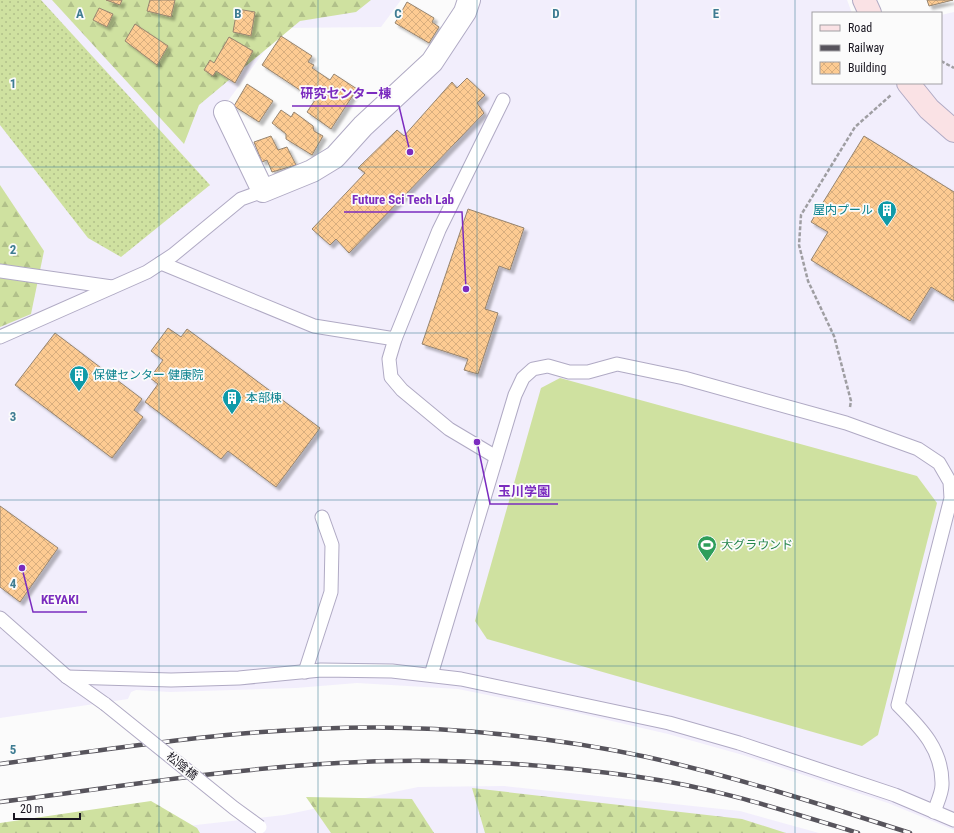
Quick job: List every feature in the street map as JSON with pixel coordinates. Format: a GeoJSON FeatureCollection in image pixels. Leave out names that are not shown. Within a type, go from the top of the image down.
{"type":"FeatureCollection","features":[{"type":"Feature","properties":{"kind":"street"},"geometry":{"type":"LineString","coordinates":[[225,112],[263,191],[312,171],[334,157],[363,126],[432,62],[465,12],[469,0]]}},
{"type":"Feature","properties":{"kind":"street"},"geometry":{"type":"LineString","coordinates":[[864,0],[870,12]]}},
{"type":"Feature","properties":{"kind":"street"},"geometry":{"type":"LineString","coordinates":[[902,87],[930,108],[954,131]]}},
{"type":"Feature","properties":{"kind":"lane"},"geometry":{"type":"LineString","coordinates":[[496,457],[449,429],[402,390],[391,377],[389,359],[395,339],[438,230],[503,100]]}},
{"type":"Feature","properties":{"kind":"lane"},"geometry":{"type":"LineString","coordinates":[[0,337],[147,272],[161,263],[241,199],[263,191]]}},
{"type":"Feature","properties":{"kind":"lane"},"geometry":{"type":"LineString","coordinates":[[161,263],[314,326],[395,339]]}},
{"type":"Feature","properties":{"kind":"lane"},"geometry":{"type":"LineString","coordinates":[[0,271],[112,287]]}},
{"type":"Feature","properties":{"kind":"lane"},"geometry":{"type":"LineString","coordinates":[[431,675],[515,395],[523,378],[533,369],[548,366],[570,372],[588,372],[617,364],[684,378],[846,423],[918,449],[940,463],[950,482],[951,498],[898,705],[923,730],[940,760],[942,786],[934,812]]}},
{"type":"Feature","properties":{"kind":"lane"},"geometry":{"type":"LineString","coordinates":[[305,672],[331,592],[332,545],[322,517]]}},
{"type":"Feature","properties":{"kind":"lane","name":"松陰橋"},"geometry":{"type":"LineString","coordinates":[[0,618],[67,677],[105,704],[234,808],[264,830]]}},
{"type":"Feature","properties":{"kind":"lane"},"geometry":{"type":"LineString","coordinates":[[67,677],[172,680],[239,678],[305,672],[392,671],[431,675],[492,685],[669,723],[896,795],[954,820]]}},
{"type":"Feature","properties":{"kind":"path"},"geometry":{"type":"LineString","coordinates":[[942,62],[954,68]]}},
{"type":"Feature","properties":{"kind":"path"},"geometry":{"type":"LineString","coordinates":[[846,423],[851,402],[834,336],[808,281],[799,245],[802,215],[855,127],[885,99],[902,87]]}},
{"type":"Feature","properties":{"kind":"shaded area"},"geometry":{"type":"Polygon","coordinates":[[[0,0],[401,0],[381,27],[281,28],[217,116],[258,201],[314,179],[474,18],[480,0],[847,0],[852,12],[812,12],[812,84],[942,84],[942,15],[954,12],[954,830],[888,803],[743,755],[668,734],[573,712],[458,689],[357,683],[296,688],[170,692],[136,690],[131,692],[128,699],[0,718],[0,0]]]}},
{"type":"Feature","properties":{"kind":"shaded area"},"geometry":{"type":"Polygon","coordinates":[[[504,786],[740,811],[819,833],[125,833],[284,815],[418,787],[504,786]]]}},
{"type":"Feature","properties":{"kind":"green space"},"geometry":{"type":"Polygon","coordinates":[[[0,0],[41,0],[210,185],[121,257],[88,238],[0,125],[0,0]]]}},
{"type":"Feature","properties":{"kind":"green space"},"geometry":{"type":"Polygon","coordinates":[[[52,0],[371,0],[356,12],[300,21],[199,105],[184,144],[52,0]]]}},
{"type":"Feature","properties":{"kind":"green space"},"geometry":{"type":"Polygon","coordinates":[[[0,185],[44,251],[31,314],[0,327],[0,185]]]}},
{"type":"Feature","properties":{"kind":"green space","name":"大グラウンド"},"geometry":{"type":"Polygon","coordinates":[[[560,378],[917,476],[937,503],[878,735],[862,746],[487,639],[475,621],[541,388],[560,378]]]}},
{"type":"Feature","properties":{"kind":"green space"},"geometry":{"type":"Polygon","coordinates":[[[472,788],[742,819],[786,833],[485,833],[472,788]]]}},
{"type":"Feature","properties":{"kind":"green space"},"geometry":{"type":"Polygon","coordinates":[[[306,797],[412,799],[434,833],[331,833],[306,797]]]}},
{"type":"Feature","properties":{"kind":"green space"},"geometry":{"type":"Polygon","coordinates":[[[151,801],[197,828],[200,833],[0,833],[0,823],[151,801]]]}},
{"type":"Feature","properties":{"kind":"building"},"geometry":{"type":"Polygon","coordinates":[[[106,0],[122,0],[120,5],[106,0]]]}},
{"type":"Feature","properties":{"kind":"building"},"geometry":{"type":"Polygon","coordinates":[[[150,0],[175,0],[171,17],[147,11],[150,0]]]}},
{"type":"Feature","properties":{"kind":"building"},"geometry":{"type":"Polygon","coordinates":[[[927,0],[953,0],[929,6],[927,0]]]}},
{"type":"Feature","properties":{"kind":"building"},"geometry":{"type":"Polygon","coordinates":[[[407,2],[434,18],[432,22],[439,27],[429,43],[395,23],[407,2]]]}},
{"type":"Feature","properties":{"kind":"building"},"geometry":{"type":"Polygon","coordinates":[[[99,8],[113,14],[107,27],[93,20],[99,8]]]}},
{"type":"Feature","properties":{"kind":"building"},"geometry":{"type":"Polygon","coordinates":[[[237,9],[255,12],[251,36],[233,32],[237,9]]]}},
{"type":"Feature","properties":{"kind":"building"},"geometry":{"type":"Polygon","coordinates":[[[135,24],[168,46],[157,65],[125,41],[135,24]]]}},
{"type":"Feature","properties":{"kind":"building"},"geometry":{"type":"Polygon","coordinates":[[[281,36],[312,56],[308,62],[314,65],[312,68],[330,80],[334,74],[357,89],[331,129],[307,112],[315,100],[262,65],[281,36]]]}},
{"type":"Feature","properties":{"kind":"building"},"geometry":{"type":"Polygon","coordinates":[[[229,37],[253,51],[235,83],[216,71],[213,76],[204,70],[210,60],[214,63],[229,37]]]}},
{"type":"Feature","properties":{"kind":"building"},"geometry":{"type":"Polygon","coordinates":[[[467,78],[485,95],[477,103],[484,113],[349,253],[336,239],[330,245],[312,229],[365,173],[358,168],[397,130],[404,136],[452,82],[457,88],[467,78]]]}},
{"type":"Feature","properties":{"kind":"building"},"geometry":{"type":"Polygon","coordinates":[[[247,84],[273,101],[259,122],[234,106],[247,84]]]}},
{"type":"Feature","properties":{"kind":"building"},"geometry":{"type":"Polygon","coordinates":[[[281,110],[291,117],[294,112],[313,126],[314,131],[323,136],[312,155],[286,139],[286,134],[272,123],[281,110]]]}},
{"type":"Feature","properties":{"kind":"building"},"geometry":{"type":"Polygon","coordinates":[[[271,136],[278,150],[287,147],[296,165],[272,172],[267,160],[262,162],[254,142],[271,136]]]}},
{"type":"Feature","properties":{"kind":"building","name":"屋内プール"},"geometry":{"type":"Polygon","coordinates":[[[864,136],[954,192],[954,301],[931,287],[910,321],[811,260],[828,232],[811,222],[864,136]]]}},
{"type":"Feature","properties":{"kind":"building"},"geometry":{"type":"Polygon","coordinates":[[[468,209],[524,228],[510,270],[499,266],[485,309],[498,313],[478,374],[464,370],[468,359],[422,344],[468,209]]]}},
{"type":"Feature","properties":{"kind":"building","name":"本部棟"},"geometry":{"type":"Polygon","coordinates":[[[168,328],[181,337],[187,329],[320,428],[276,487],[228,451],[221,459],[145,402],[158,384],[150,378],[163,360],[151,351],[168,328]]]}},
{"type":"Feature","properties":{"kind":"building","name":"保健センター 健康院"},"geometry":{"type":"Polygon","coordinates":[[[55,333],[142,399],[134,410],[143,417],[112,458],[15,385],[55,333]]]}},
{"type":"Feature","properties":{"kind":"building"},"geometry":{"type":"Polygon","coordinates":[[[0,506],[58,548],[20,602],[0,587],[0,506]]]}},
{"type":"Feature","properties":{"kind":"railway"},"geometry":{"type":"LineString","coordinates":[[0,764],[162,742],[271,731],[380,727],[435,729],[515,736],[568,743],[647,757],[746,782],[910,833]]}},
{"type":"Feature","properties":{"kind":"railway"},"geometry":{"type":"LineString","coordinates":[[0,802],[169,780],[296,766],[376,761],[489,762],[602,772],[667,781],[749,800],[858,833]]}},
{"type":"Feature","properties":{"kind":"place","name":"研究センター棟"},"geometry":{"type":"Point","coordinates":[410,152]}},
{"type":"Feature","properties":{"kind":"place","name":"屋内プール"},"geometry":{"type":"Point","coordinates":[887,227]}},
{"type":"Feature","properties":{"kind":"place","name":"Future Sci Tech Lab"},"geometry":{"type":"Point","coordinates":[466,289]}},
{"type":"Feature","properties":{"kind":"place","name":"保健センター 健康院"},"geometry":{"type":"Point","coordinates":[79,392]}},
{"type":"Feature","properties":{"kind":"place","name":"本部棟"},"geometry":{"type":"Point","coordinates":[232,415]}},
{"type":"Feature","properties":{"kind":"place","name":"玉川学園"},"geometry":{"type":"Point","coordinates":[477,442]}},
{"type":"Feature","properties":{"kind":"place","name":"大グラウンド"},"geometry":{"type":"Point","coordinates":[707,562]}},
{"type":"Feature","properties":{"kind":"place","name":"KEYAKI"},"geometry":{"type":"Point","coordinates":[22,568]}}]}
